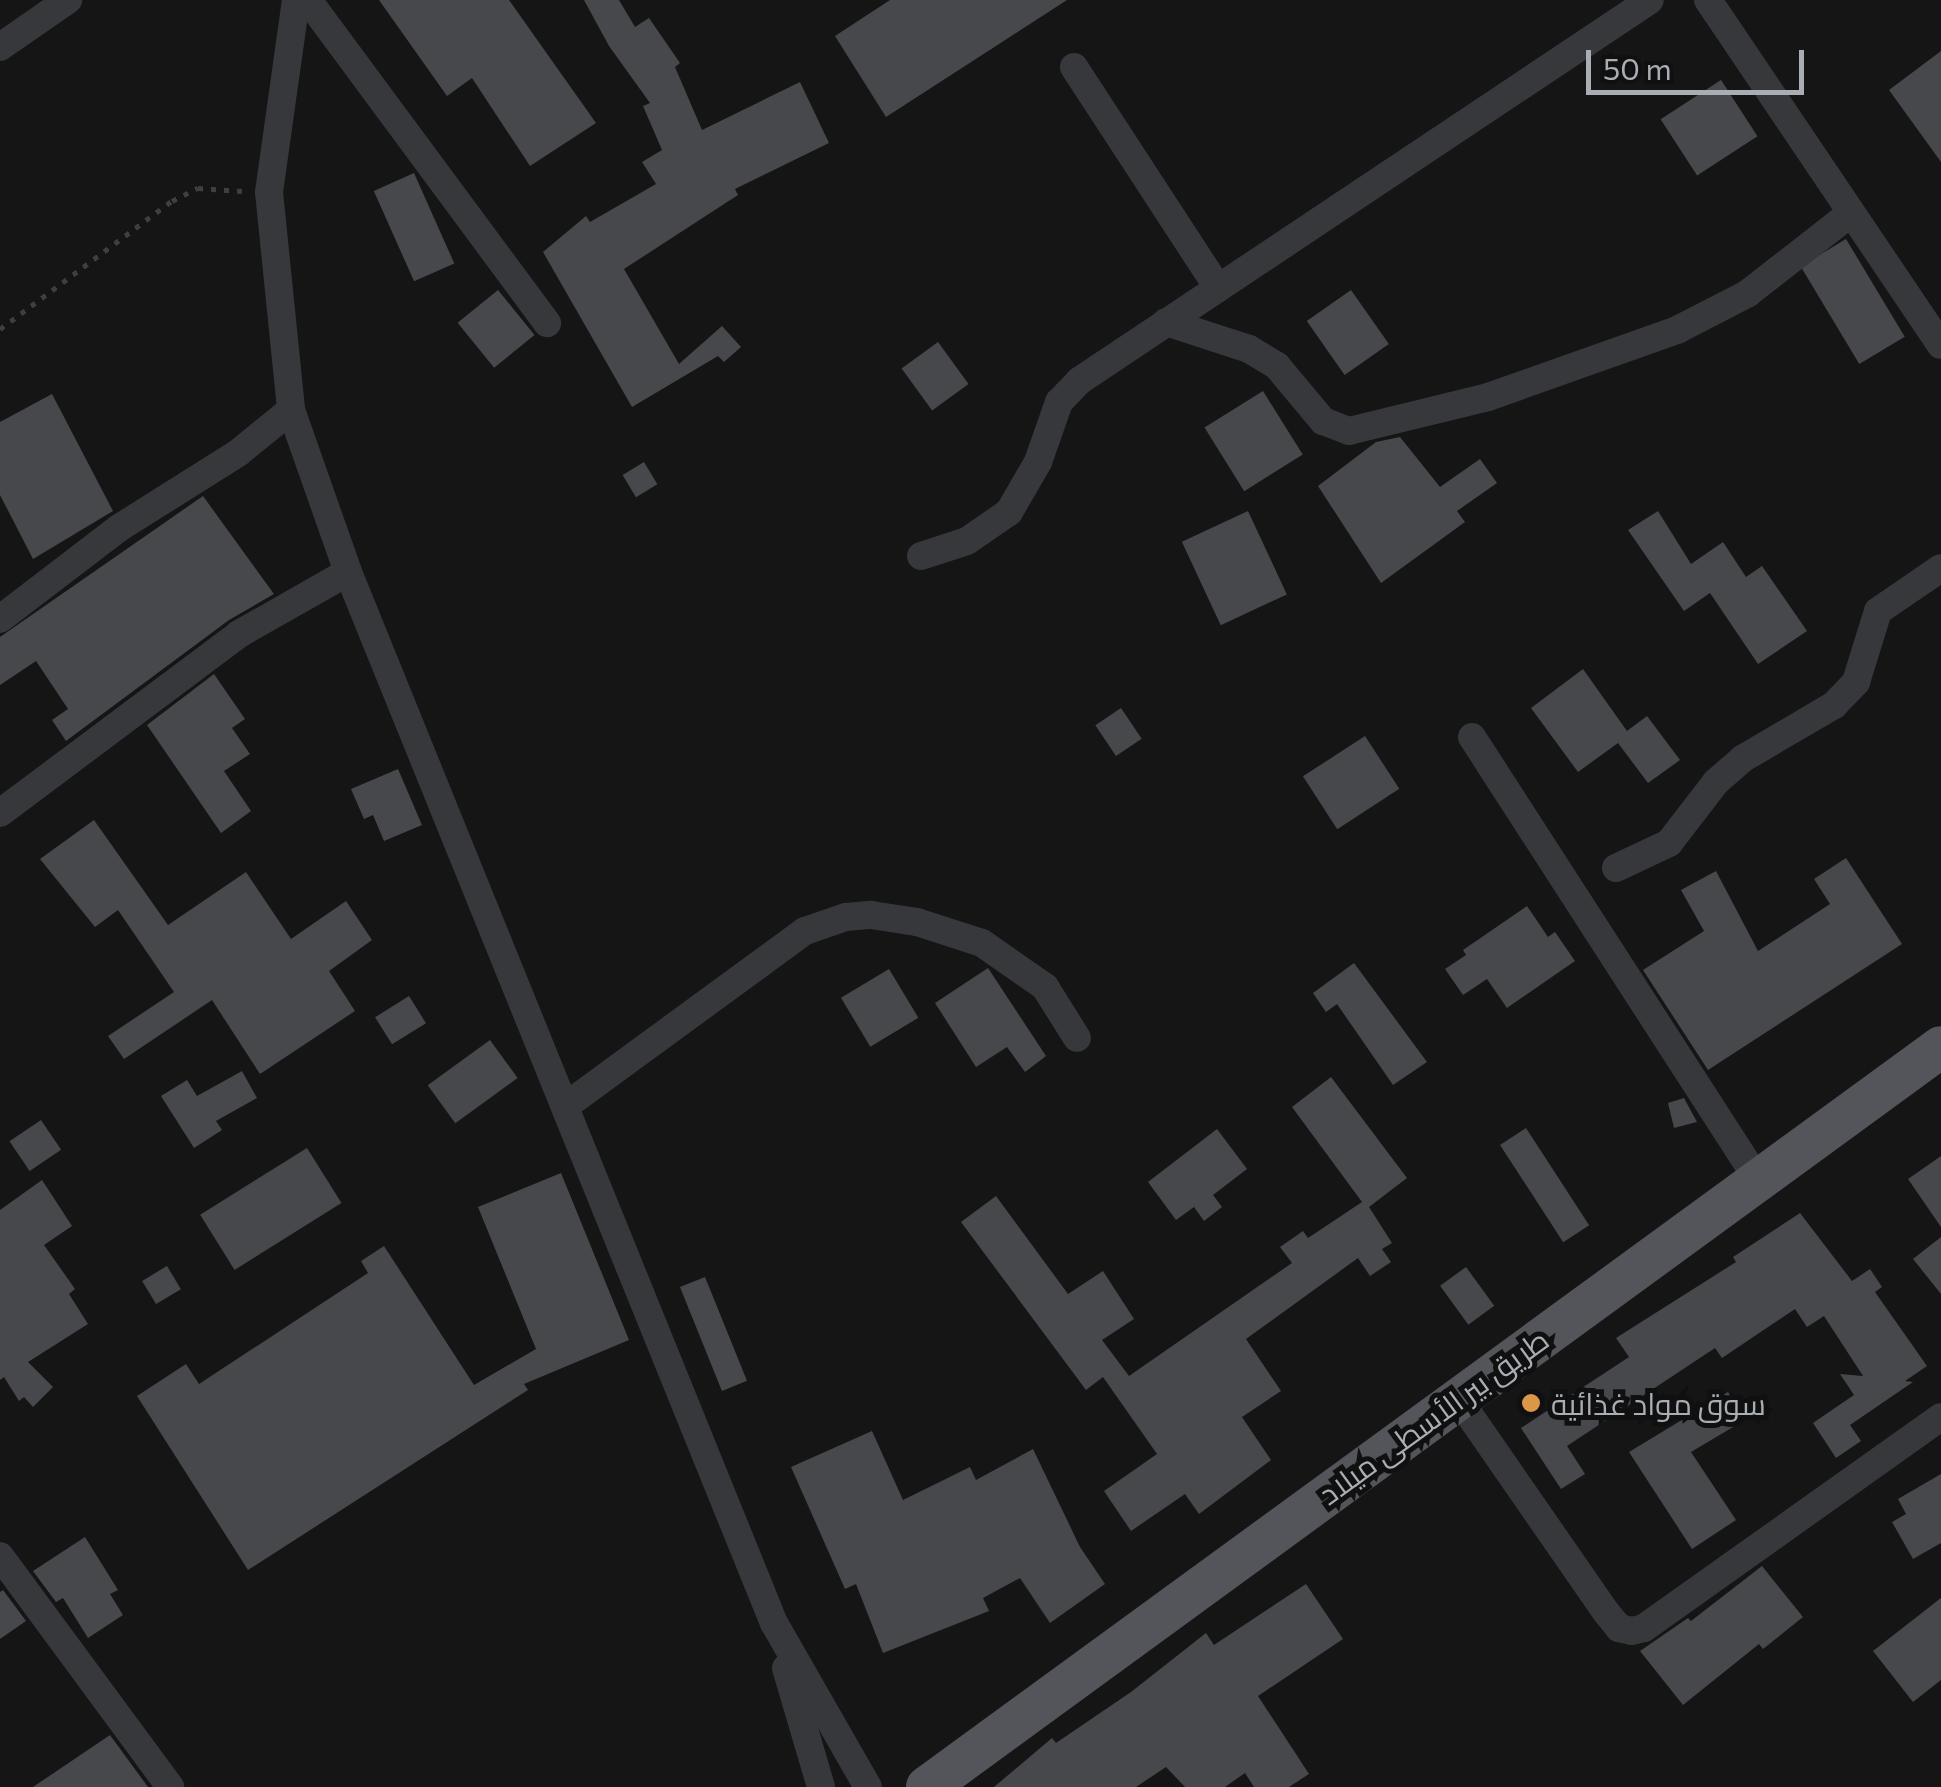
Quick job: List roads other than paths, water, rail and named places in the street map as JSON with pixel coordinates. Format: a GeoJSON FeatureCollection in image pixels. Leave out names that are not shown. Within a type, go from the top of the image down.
{"type":"FeatureCollection","features":[{"type":"Feature","properties":{"kind":"main road","name":"طريق بير الأسطى ميلاد"},"geometry":{"type":"LineString","coordinates":[[927,1787],[1941,1048]]}},
{"type":"Feature","properties":{"kind":"street"},"geometry":{"type":"LineString","coordinates":[[0,47],[68,0]]}},
{"type":"Feature","properties":{"kind":"street"},"geometry":{"type":"LineString","coordinates":[[920,556],[967,541],[1009,512],[1038,462],[1059,402],[1079,381],[1650,0]]}},
{"type":"Feature","properties":{"kind":"street"},"geometry":{"type":"LineString","coordinates":[[1708,0],[1941,345]]}},
{"type":"Feature","properties":{"kind":"street"},"geometry":{"type":"LineString","coordinates":[[292,4],[268,192],[291,410],[348,572],[774,1622],[821,1787]]}},
{"type":"Feature","properties":{"kind":"street"},"geometry":{"type":"LineString","coordinates":[[292,4],[547,323]]}},
{"type":"Feature","properties":{"kind":"street"},"geometry":{"type":"LineString","coordinates":[[1074,67],[1218,288]]}},
{"type":"Feature","properties":{"kind":"street"},"geometry":{"type":"LineString","coordinates":[[1166,322],[1249,348],[1276,366],[1323,421],[1349,431],[1488,397],[1716,314],[1851,213]]}},
{"type":"Feature","properties":{"kind":"street"},"geometry":{"type":"LineString","coordinates":[[0,619],[120,528],[238,453],[291,410]]}},
{"type":"Feature","properties":{"kind":"street"},"geometry":{"type":"LineString","coordinates":[[1616,868],[1668,843],[1716,782],[1742,759],[1834,705],[1856,682],[1878,611],[1941,568]]}},
{"type":"Feature","properties":{"kind":"street"},"geometry":{"type":"LineString","coordinates":[[0,813],[239,634],[348,572]]}},
{"type":"Feature","properties":{"kind":"street"},"geometry":{"type":"LineString","coordinates":[[1472,738],[1758,1180]]}},
{"type":"Feature","properties":{"kind":"street"},"geometry":{"type":"LineString","coordinates":[[567,1105],[805,930],[846,917],[871,915],[916,922],[982,943],[1044,986],[1076,1038]]}},
{"type":"Feature","properties":{"kind":"street"},"geometry":{"type":"LineString","coordinates":[[1457,1398],[1606,1612],[1619,1628],[1632,1632],[1644,1628],[1941,1418]]}},
{"type":"Feature","properties":{"kind":"street"},"geometry":{"type":"LineString","coordinates":[[0,1556],[170,1787]]}},
{"type":"Feature","properties":{"kind":"street"},"geometry":{"type":"LineString","coordinates":[[774,1622],[868,1787]]}},
{"type":"Feature","properties":{"kind":"place","name":"سوق مواد غذائية"},"geometry":{"type":"Point","coordinates":[1531,1403]}}]}
